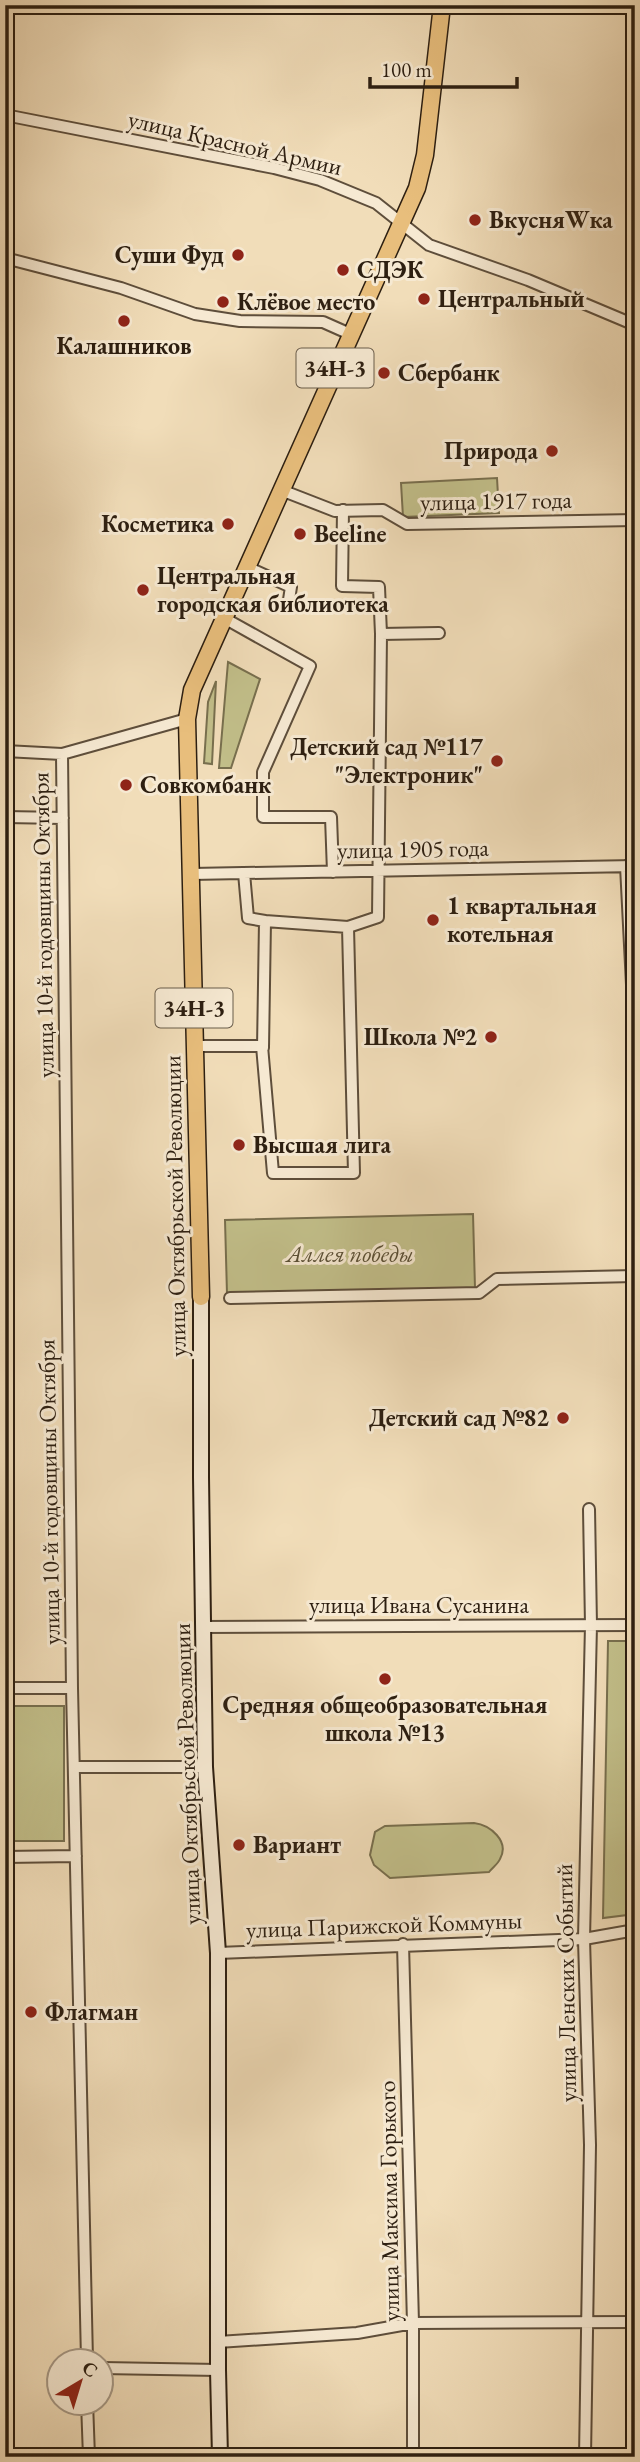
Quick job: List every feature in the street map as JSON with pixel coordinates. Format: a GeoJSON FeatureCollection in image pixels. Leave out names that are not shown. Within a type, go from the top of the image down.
{"type":"FeatureCollection","features":[{"type":"Feature","properties":{"kind":"main road","name":"улица Октябрьской Революции"},"geometry":{"type":"LineString","coordinates":[[201,1297],[187,719],[192,690],[417,188],[425,155],[442,5]]}},
{"type":"Feature","properties":{"kind":"street","name":"улица Красной Армии"},"geometry":{"type":"LineString","coordinates":[[5,115],[274,168],[320,180],[376,203],[429,244],[536,283],[635,325]]}},
{"type":"Feature","properties":{"kind":"street"},"geometry":{"type":"LineString","coordinates":[[5,258],[121,288],[195,314],[240,321],[323,322],[350,334]]}},
{"type":"Feature","properties":{"kind":"street","name":"улица 1917 года"},"geometry":{"type":"LineString","coordinates":[[281,490],[335,511],[383,510],[407,524],[635,520]]}},
{"type":"Feature","properties":{"kind":"street"},"geometry":{"type":"LineString","coordinates":[[244,873],[248,918],[348,927],[378,917],[381,634],[379,587],[342,586],[343,510]]}},
{"type":"Feature","properties":{"kind":"street"},"geometry":{"type":"LineString","coordinates":[[247,567],[291,586],[288,606]]}},
{"type":"Feature","properties":{"kind":"street"},"geometry":{"type":"LineString","coordinates":[[224,618],[310,666],[263,772],[263,817],[331,817],[333,872]]}},
{"type":"Feature","properties":{"kind":"street"},"geometry":{"type":"LineString","coordinates":[[381,634],[439,633]]}},
{"type":"Feature","properties":{"kind":"street","name":"улица 10-й годовщины Октября"},"geometry":{"type":"LineString","coordinates":[[87,2346],[72,1688],[62,754],[187,719]]}},
{"type":"Feature","properties":{"kind":"street"},"geometry":{"type":"LineString","coordinates":[[5,751],[62,754]]}},
{"type":"Feature","properties":{"kind":"street"},"geometry":{"type":"LineString","coordinates":[[5,817],[63,818]]}},
{"type":"Feature","properties":{"kind":"street"},"geometry":{"type":"LineString","coordinates":[[631,866],[635,1044]]}},
{"type":"Feature","properties":{"kind":"street","name":"улица 1905 года"},"geometry":{"type":"LineString","coordinates":[[192,874],[631,866]]}},
{"type":"Feature","properties":{"kind":"street"},"geometry":{"type":"LineString","coordinates":[[265,921],[262,1048],[273,1173],[354,1173],[348,927]]}},
{"type":"Feature","properties":{"kind":"street"},"geometry":{"type":"LineString","coordinates":[[195,1046],[262,1048]]}},
{"type":"Feature","properties":{"kind":"street"},"geometry":{"type":"LineString","coordinates":[[230,1298],[479,1293],[497,1279],[635,1276]]}},
{"type":"Feature","properties":{"kind":"street","name":"улица Октябрьской Революции"},"geometry":{"type":"LineString","coordinates":[[201,1297],[205,1768],[218,1953],[220,2457]]}},
{"type":"Feature","properties":{"kind":"street","name":"улица Ленских Событий"},"geometry":{"type":"LineString","coordinates":[[585,2457],[590,2145],[584,1939],[591,1625],[589,1509]]}},
{"type":"Feature","properties":{"kind":"street","name":"улица Ивана Сусанина"},"geometry":{"type":"LineString","coordinates":[[203,1627],[635,1625]]}},
{"type":"Feature","properties":{"kind":"street"},"geometry":{"type":"LineString","coordinates":[[5,1688],[72,1688]]}},
{"type":"Feature","properties":{"kind":"street"},"geometry":{"type":"LineString","coordinates":[[74,1767],[205,1768]]}},
{"type":"Feature","properties":{"kind":"street"},"geometry":{"type":"LineString","coordinates":[[5,1857],[76,1856]]}},
{"type":"Feature","properties":{"kind":"street","name":"улица Парижской Коммуны"},"geometry":{"type":"LineString","coordinates":[[218,1953],[584,1939],[635,1930]]}},
{"type":"Feature","properties":{"kind":"street","name":"улица Максима Горького"},"geometry":{"type":"LineString","coordinates":[[403,1944],[413,2322],[413,2457]]}},
{"type":"Feature","properties":{"kind":"street"},"geometry":{"type":"LineString","coordinates":[[218,2342],[357,2333],[413,2322],[635,2322]]}},
{"type":"Feature","properties":{"kind":"street"},"geometry":{"type":"LineString","coordinates":[[116,2368],[218,2370]]}},
{"type":"Feature","properties":{"kind":"street"},"geometry":{"type":"LineString","coordinates":[[88,2416],[89,2457]]}},
{"type":"Feature","properties":{"kind":"green space"},"geometry":{"type":"Polygon","coordinates":[[[497,478],[499,513],[403,517],[401,483],[497,478]]]}},
{"type":"Feature","properties":{"kind":"green space"},"geometry":{"type":"Polygon","coordinates":[[[228,662],[260,679],[231,768],[219,768],[228,662]]]}},
{"type":"Feature","properties":{"kind":"green space"},"geometry":{"type":"Polygon","coordinates":[[[216,681],[212,764],[204,763],[208,702],[216,681]]]}},
{"type":"Feature","properties":{"kind":"green space","name":"Аллея победы"},"geometry":{"type":"Polygon","coordinates":[[[473,1214],[475,1288],[227,1294],[225,1220],[473,1214]]]}},
{"type":"Feature","properties":{"kind":"green space"},"geometry":{"type":"Polygon","coordinates":[[[608,1641],[635,1641],[635,1914],[603,1918],[608,1641]]]}},
{"type":"Feature","properties":{"kind":"green space"},"geometry":{"type":"Polygon","coordinates":[[[5,1706],[64,1706],[64,1841],[5,1841],[5,1706]]]}},
{"type":"Feature","properties":{"kind":"green space"},"geometry":{"type":"Polygon","coordinates":[[[474,1823],[497,1835],[502,1846],[499,1861],[489,1872],[390,1878],[374,1865],[370,1855],[375,1832],[385,1826],[474,1823]]]}},
{"type":"Feature","properties":{"kind":"place","name":"ВкусняWка"},"geometry":{"type":"Point","coordinates":[475,220]}},
{"type":"Feature","properties":{"kind":"place","name":"Суши Фуд"},"geometry":{"type":"Point","coordinates":[238,255]}},
{"type":"Feature","properties":{"kind":"place","name":"СДЭК"},"geometry":{"type":"Point","coordinates":[343,270]}},
{"type":"Feature","properties":{"kind":"place","name":"Центральный"},"geometry":{"type":"Point","coordinates":[424,299]}},
{"type":"Feature","properties":{"kind":"place","name":"Клёвое место"},"geometry":{"type":"Point","coordinates":[223,302]}},
{"type":"Feature","properties":{"kind":"place","name":"Калашников"},"geometry":{"type":"Point","coordinates":[124,321]}},
{"type":"Feature","properties":{"kind":"place","name":"Сбербанк"},"geometry":{"type":"Point","coordinates":[384,373]}},
{"type":"Feature","properties":{"kind":"place","name":"Природа"},"geometry":{"type":"Point","coordinates":[552,451]}},
{"type":"Feature","properties":{"kind":"place","name":"Косметика"},"geometry":{"type":"Point","coordinates":[228,524]}},
{"type":"Feature","properties":{"kind":"place","name":"Beeline"},"geometry":{"type":"Point","coordinates":[300,534]}},
{"type":"Feature","properties":{"kind":"place","name":"Центральная городская библиотека"},"geometry":{"type":"Point","coordinates":[143,590]}},
{"type":"Feature","properties":{"kind":"place","name":"Детский сад №117 \"Электроник\""},"geometry":{"type":"Point","coordinates":[497,761]}},
{"type":"Feature","properties":{"kind":"place","name":"Совкомбанк"},"geometry":{"type":"Point","coordinates":[126,785]}},
{"type":"Feature","properties":{"kind":"place","name":"1 квартальная котельная"},"geometry":{"type":"Point","coordinates":[433,920]}},
{"type":"Feature","properties":{"kind":"place","name":"Школа №2"},"geometry":{"type":"Point","coordinates":[491,1037]}},
{"type":"Feature","properties":{"kind":"place","name":"Высшая лига"},"geometry":{"type":"Point","coordinates":[239,1145]}},
{"type":"Feature","properties":{"kind":"place","name":"Детский сад №82"},"geometry":{"type":"Point","coordinates":[563,1418]}},
{"type":"Feature","properties":{"kind":"place","name":"Средняя общеобразовательная школа №13"},"geometry":{"type":"Point","coordinates":[385,1679]}},
{"type":"Feature","properties":{"kind":"place","name":"Вариант"},"geometry":{"type":"Point","coordinates":[239,1845]}},
{"type":"Feature","properties":{"kind":"place","name":"Флагман"},"geometry":{"type":"Point","coordinates":[31,2012]}}]}
